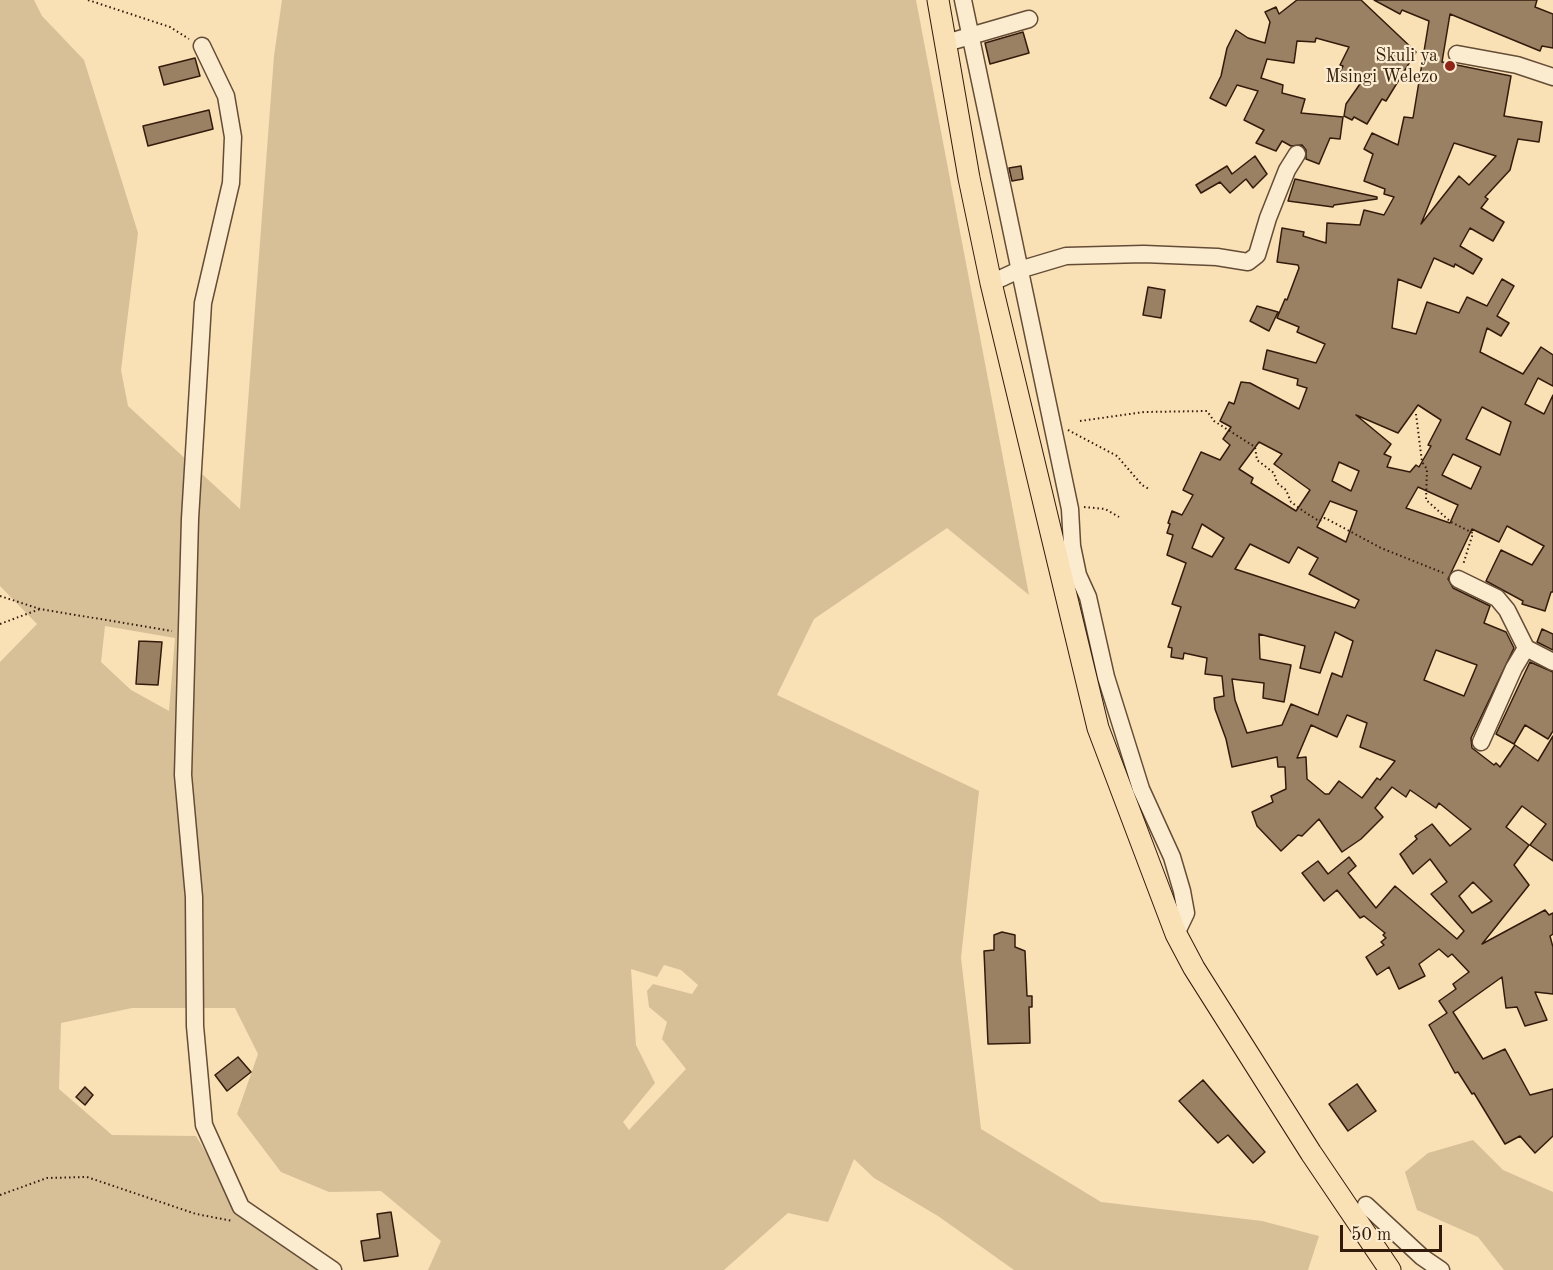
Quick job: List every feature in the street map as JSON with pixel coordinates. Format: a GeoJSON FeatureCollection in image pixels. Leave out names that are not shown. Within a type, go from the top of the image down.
{"type":"FeatureCollection","features":[{"type":"Feature","properties":{"kind":"main road"},"geometry":{"type":"LineString","coordinates":[[938,0],[969,178],[991,283],[1098,728],[1176,934],[1194,968],[1311,1153],[1390,1270]]}},
{"type":"Feature","properties":{"kind":"street"},"geometry":{"type":"LineString","coordinates":[[963,0],[1069,506],[1078,575],[1088,597],[1106,677],[1141,789],[1172,857],[1182,891],[1186,913],[1176,934]]}},
{"type":"Feature","properties":{"kind":"street"},"geometry":{"type":"LineString","coordinates":[[946,43],[1029,19]]}},
{"type":"Feature","properties":{"kind":"street"},"geometry":{"type":"LineString","coordinates":[[202,46],[226,96],[233,137],[231,183],[203,303],[190,519],[183,775],[194,897],[195,1026],[204,1125],[241,1207],[333,1270]]}},
{"type":"Feature","properties":{"kind":"street"},"geometry":{"type":"LineString","coordinates":[[1457,54],[1517,65],[1553,77]]}},
{"type":"Feature","properties":{"kind":"street"},"geometry":{"type":"LineString","coordinates":[[991,283],[1019,270],[1065,256],[1143,254],[1218,256],[1248,262],[1257,255],[1268,218],[1287,170],[1297,154]]}},
{"type":"Feature","properties":{"kind":"street"},"geometry":{"type":"LineString","coordinates":[[1458,579],[1497,597],[1503,603],[1526,648],[1553,662]]}},
{"type":"Feature","properties":{"kind":"street"},"geometry":{"type":"LineString","coordinates":[[1481,742],[1514,668],[1526,648]]}},
{"type":"Feature","properties":{"kind":"street"},"geometry":{"type":"LineString","coordinates":[[1366,1205],[1422,1257],[1441,1270]]}},
{"type":"Feature","properties":{"kind":"path"},"geometry":{"type":"LineString","coordinates":[[88,0],[170,27],[202,46]]}},
{"type":"Feature","properties":{"kind":"path"},"geometry":{"type":"LineString","coordinates":[[1080,421],[1144,412],[1207,411],[1214,422],[1255,447],[1257,460],[1274,473],[1277,483],[1286,490],[1292,502],[1306,513],[1319,521],[1325,518],[1381,549],[1458,579],[1473,533],[1451,522],[1426,500],[1427,470],[1422,462],[1416,414]]}},
{"type":"Feature","properties":{"kind":"path"},"geometry":{"type":"LineString","coordinates":[[1052,422],[1110,451],[1142,485],[1149,489]]}},
{"type":"Feature","properties":{"kind":"path"},"geometry":{"type":"LineString","coordinates":[[1069,506],[1105,509],[1119,517]]}},
{"type":"Feature","properties":{"kind":"path"},"geometry":{"type":"LineString","coordinates":[[0,596],[40,609],[84,614],[187,634]]}},
{"type":"Feature","properties":{"kind":"path"},"geometry":{"type":"LineString","coordinates":[[0,624],[40,609]]}},
{"type":"Feature","properties":{"kind":"path"},"geometry":{"type":"LineString","coordinates":[[0,1195],[47,1178],[87,1177],[196,1214],[239,1222]]}},
{"type":"Feature","properties":{"kind":"shaded area"},"geometry":{"type":"Polygon","coordinates":[[[0,0],[34,0],[42,16],[84,60],[138,233],[121,370],[128,406],[240,509],[274,56],[282,0],[916,0],[1029,595],[947,528],[814,619],[777,695],[979,791],[961,958],[981,1129],[1101,1202],[1262,1221],[1319,1236],[1308,1270],[1014,1270],[938,1216],[874,1178],[854,1159],[828,1222],[788,1213],[724,1270],[428,1270],[441,1241],[381,1191],[329,1192],[281,1172],[237,1114],[258,1054],[235,1008],[132,1008],[61,1023],[59,1089],[112,1135],[196,1136],[243,1215],[269,1237],[326,1270],[0,1270],[0,662],[37,624],[0,586],[0,0]],[[105,626],[101,662],[131,690],[169,711],[175,638],[105,626]],[[664,965],[657,977],[631,969],[636,1045],[655,1083],[623,1122],[629,1130],[686,1069],[662,1039],[667,1022],[649,1007],[647,991],[653,984],[692,994],[698,985],[681,970],[664,965]]]}},
{"type":"Feature","properties":{"kind":"shaded area"},"geometry":{"type":"Polygon","coordinates":[[[1473,1140],[1503,1170],[1553,1192],[1553,1270],[1504,1270],[1478,1237],[1417,1210],[1405,1172],[1428,1153],[1473,1140]]]}},
{"type":"Feature","properties":{"kind":"building"},"geometry":{"type":"Polygon","coordinates":[[[1297,0],[1361,0],[1416,52],[1386,101],[1382,99],[1367,124],[1354,117],[1352,120],[1344,116],[1346,104],[1360,84],[1339,74],[1343,66],[1340,65],[1349,47],[1316,38],[1315,42],[1297,41],[1294,63],[1267,59],[1261,78],[1283,85],[1282,93],[1305,99],[1301,113],[1343,117],[1340,139],[1330,138],[1319,164],[1306,159],[1306,150],[1302,145],[1291,146],[1282,141],[1276,151],[1256,143],[1264,130],[1244,120],[1258,91],[1237,85],[1226,106],[1210,98],[1221,76],[1227,48],[1236,30],[1248,38],[1265,43],[1270,22],[1265,12],[1276,7],[1279,14],[1297,0]]]}},
{"type":"Feature","properties":{"kind":"building"},"geometry":{"type":"Polygon","coordinates":[[[1374,0],[1537,0],[1535,7],[1553,14],[1553,48],[1542,46],[1540,51],[1450,14],[1442,62],[1511,76],[1504,116],[1542,122],[1539,142],[1518,139],[1510,170],[1485,197],[1488,199],[1481,208],[1504,222],[1493,241],[1470,228],[1460,246],[1482,259],[1473,274],[1455,264],[1454,267],[1434,258],[1421,288],[1398,279],[1392,328],[1416,334],[1427,302],[1459,313],[1467,297],[1487,306],[1502,279],[1514,286],[1497,316],[1509,323],[1501,336],[1487,328],[1480,352],[1523,374],[1541,347],[1553,355],[1553,386],[1538,378],[1525,404],[1544,414],[1553,395],[1553,592],[1551,592],[1545,611],[1522,604],[1523,601],[1486,581],[1501,550],[1532,565],[1544,546],[1507,526],[1499,542],[1472,529],[1448,579],[1453,588],[1490,606],[1484,623],[1506,632],[1514,648],[1471,738],[1472,748],[1500,767],[1515,745],[1538,761],[1553,736],[1553,861],[1530,845],[1546,824],[1522,806],[1506,827],[1529,845],[1514,865],[1529,885],[1482,944],[1545,910],[1549,915],[1553,913],[1553,934],[1550,936],[1553,947],[1553,994],[1535,992],[1547,1020],[1525,1026],[1517,1007],[1506,1008],[1502,977],[1453,1012],[1483,1059],[1505,1049],[1530,1095],[1553,1089],[1553,1136],[1535,1153],[1520,1136],[1505,1144],[1474,1093],[1472,1094],[1458,1072],[1455,1073],[1429,1025],[1447,1013],[1439,1001],[1456,989],[1453,984],[1469,972],[1452,954],[1448,957],[1439,949],[1419,964],[1425,976],[1399,989],[1389,967],[1377,975],[1366,957],[1384,945],[1381,942],[1386,938],[1383,935],[1385,933],[1364,916],[1360,918],[1337,890],[1324,901],[1302,873],[1318,861],[1328,874],[1349,857],[1356,866],[1348,873],[1376,908],[1395,886],[1457,939],[1464,931],[1431,894],[1447,882],[1430,859],[1413,874],[1400,854],[1417,839],[1415,836],[1432,824],[1450,846],[1471,829],[1439,803],[1436,808],[1410,790],[1406,797],[1392,787],[1375,808],[1383,817],[1361,839],[1342,852],[1319,819],[1302,836],[1298,835],[1281,851],[1257,826],[1252,812],[1273,802],[1271,796],[1286,789],[1285,767],[1278,767],[1277,757],[1232,767],[1226,739],[1215,709],[1214,698],[1224,696],[1222,676],[1205,674],[1207,658],[1184,653],[1183,659],[1171,657],[1172,648],[1168,647],[1181,607],[1172,604],[1186,563],[1167,555],[1173,535],[1167,533],[1170,524],[1168,523],[1172,511],[1182,515],[1193,495],[1183,490],[1201,452],[1220,460],[1230,445],[1223,439],[1231,427],[1220,421],[1229,402],[1234,404],[1241,382],[1250,383],[1299,409],[1307,388],[1297,385],[1298,379],[1263,369],[1267,350],[1316,363],[1325,344],[1297,332],[1299,327],[1277,318],[1285,299],[1287,300],[1299,268],[1298,265],[1277,262],[1282,228],[1304,232],[1303,236],[1326,243],[1327,223],[1360,225],[1364,210],[1384,215],[1394,197],[1384,194],[1385,189],[1364,181],[1373,154],[1364,149],[1372,133],[1398,145],[1404,117],[1413,118],[1429,21],[1402,10],[1400,14],[1374,0]],[[1454,143],[1421,224],[1459,176],[1469,185],[1496,156],[1454,143]],[[1418,405],[1398,433],[1356,415],[1391,444],[1384,454],[1391,457],[1387,467],[1410,472],[1416,465],[1419,467],[1431,446],[1428,445],[1441,420],[1418,405]],[[1482,407],[1466,439],[1500,455],[1511,422],[1482,407]],[[1259,442],[1239,469],[1253,478],[1251,483],[1296,511],[1310,490],[1274,464],[1282,454],[1259,442]],[[1453,454],[1442,475],[1471,489],[1481,467],[1453,454]],[[1339,462],[1332,481],[1351,491],[1359,471],[1339,462]],[[1418,487],[1406,508],[1450,523],[1458,505],[1418,487]],[[1330,501],[1317,527],[1346,542],[1357,511],[1330,501]],[[1202,524],[1192,548],[1212,557],[1224,538],[1202,524]],[[1250,544],[1235,569],[1355,608],[1359,600],[1309,574],[1318,558],[1298,547],[1289,563],[1250,544]],[[1335,632],[1320,673],[1300,668],[1305,646],[1259,634],[1260,659],[1291,665],[1284,702],[1263,698],[1264,683],[1232,679],[1235,700],[1247,733],[1282,725],[1291,704],[1318,715],[1332,673],[1342,677],[1353,641],[1335,632]],[[1436,650],[1424,680],[1464,696],[1477,665],[1436,650]],[[1347,715],[1337,737],[1311,725],[1297,758],[1306,757],[1307,779],[1325,794],[1329,794],[1339,781],[1362,798],[1377,778],[1380,780],[1395,761],[1360,747],[1367,723],[1347,715]],[[1473,882],[1459,896],[1472,913],[1492,901],[1473,882]]]}},
{"type":"Feature","properties":{"kind":"building"},"geometry":{"type":"Polygon","coordinates":[[[1023,32],[1029,53],[990,64],[985,43],[1023,32]]]}},
{"type":"Feature","properties":{"kind":"building"},"geometry":{"type":"Polygon","coordinates":[[[195,58],[200,76],[164,85],[159,67],[195,58]]]}},
{"type":"Feature","properties":{"kind":"building"},"geometry":{"type":"Polygon","coordinates":[[[209,110],[213,129],[148,146],[143,126],[209,110]]]}},
{"type":"Feature","properties":{"kind":"building"},"geometry":{"type":"Polygon","coordinates":[[[1255,156],[1267,174],[1253,188],[1246,179],[1230,193],[1220,182],[1201,193],[1196,185],[1227,166],[1232,174],[1255,156]]]}},
{"type":"Feature","properties":{"kind":"building"},"geometry":{"type":"Polygon","coordinates":[[[1021,166],[1023,179],[1012,181],[1009,168],[1021,166]]]}},
{"type":"Feature","properties":{"kind":"building"},"geometry":{"type":"Polygon","coordinates":[[[1295,179],[1377,197],[1377,199],[1333,207],[1288,201],[1295,179]]]}},
{"type":"Feature","properties":{"kind":"building"},"geometry":{"type":"Polygon","coordinates":[[[1148,287],[1165,290],[1161,318],[1143,315],[1148,287]]]}},
{"type":"Feature","properties":{"kind":"building"},"geometry":{"type":"Polygon","coordinates":[[[1257,306],[1278,312],[1269,331],[1250,321],[1257,306]]]}},
{"type":"Feature","properties":{"kind":"building"},"geometry":{"type":"Polygon","coordinates":[[[1542,629],[1553,634],[1553,650],[1537,642],[1542,629]]]}},
{"type":"Feature","properties":{"kind":"building"},"geometry":{"type":"Polygon","coordinates":[[[139,641],[162,642],[158,685],[136,684],[139,641]]]}},
{"type":"Feature","properties":{"kind":"building"},"geometry":{"type":"Polygon","coordinates":[[[1530,662],[1553,672],[1553,731],[1548,739],[1525,725],[1514,744],[1496,734],[1530,662]]]}},
{"type":"Feature","properties":{"kind":"building"},"geometry":{"type":"Polygon","coordinates":[[[1002,932],[1015,935],[1015,947],[1025,951],[1027,996],[1032,996],[1032,1007],[1029,1007],[1030,1043],[988,1044],[984,951],[994,950],[994,935],[1002,932]]]}},
{"type":"Feature","properties":{"kind":"building"},"geometry":{"type":"Polygon","coordinates":[[[238,1057],[251,1072],[227,1091],[215,1075],[238,1057]]]}},
{"type":"Feature","properties":{"kind":"building"},"geometry":{"type":"Polygon","coordinates":[[[1203,1080],[1265,1152],[1253,1163],[1228,1135],[1218,1143],[1179,1101],[1203,1080]]]}},
{"type":"Feature","properties":{"kind":"building"},"geometry":{"type":"Polygon","coordinates":[[[1357,1084],[1376,1111],[1348,1131],[1329,1104],[1357,1084]]]}},
{"type":"Feature","properties":{"kind":"building"},"geometry":{"type":"Polygon","coordinates":[[[85,1087],[93,1095],[85,1105],[76,1097],[85,1087]]]}},
{"type":"Feature","properties":{"kind":"building"},"geometry":{"type":"Polygon","coordinates":[[[391,1212],[398,1256],[364,1261],[361,1241],[380,1238],[377,1214],[391,1212]]]}},
{"type":"Feature","properties":{"kind":"place","name":"Skuli ya Msingi Welezo"},"geometry":{"type":"Point","coordinates":[1450,66]}}]}
